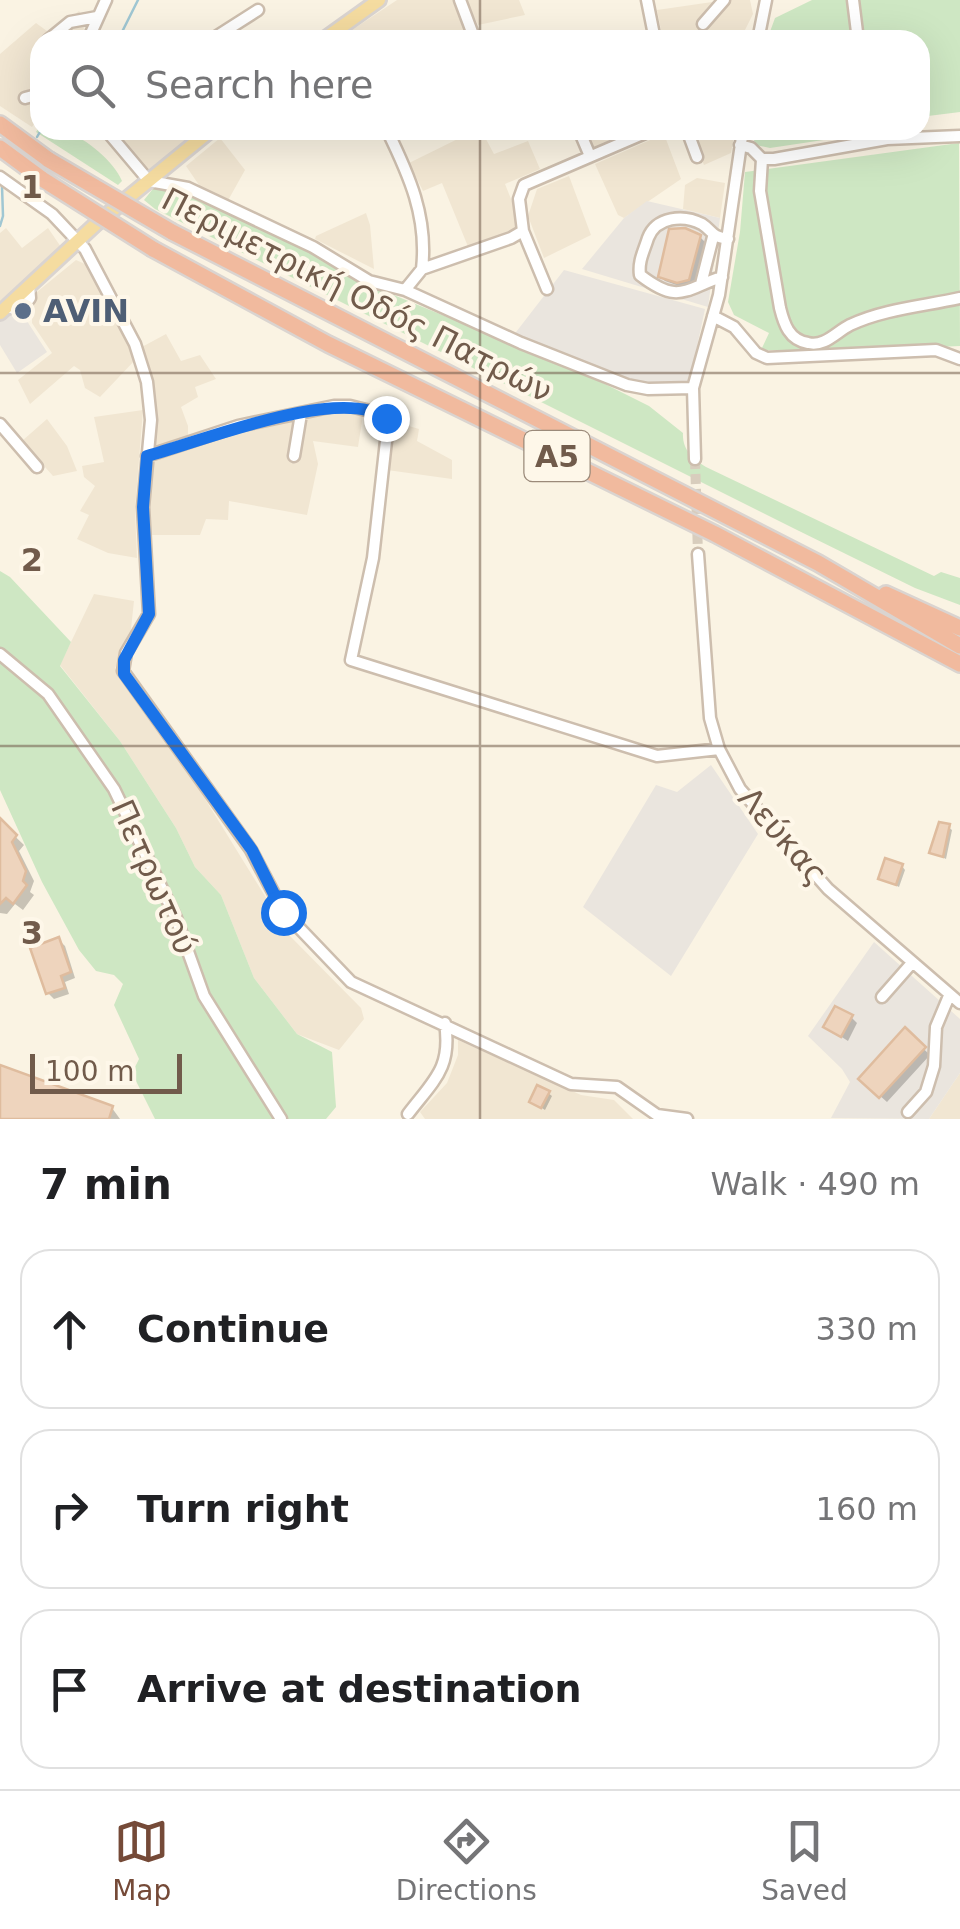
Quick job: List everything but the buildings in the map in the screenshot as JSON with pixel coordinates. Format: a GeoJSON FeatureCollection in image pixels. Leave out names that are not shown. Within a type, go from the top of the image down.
{"type":"FeatureCollection","features":[{"type":"Feature","properties":{"kind":"highway","name":"Περιμετρική Οδός Πατρών"},"geometry":{"type":"LineString","coordinates":[[0,124],[49,160],[172,232],[818,563],[960,646]]}},
{"type":"Feature","properties":{"kind":"highway","name":"Περιμετρική Οδός Πατρών"},"geometry":{"type":"LineString","coordinates":[[0,148],[153,249],[328,344],[715,534],[960,664]]}},
{"type":"Feature","properties":{"kind":"highway"},"geometry":{"type":"LineString","coordinates":[[818,563],[960,628]]}},
{"type":"Feature","properties":{"kind":"main road"},"geometry":{"type":"LineString","coordinates":[[343,30],[362,4],[379,0]]}},
{"type":"Feature","properties":{"kind":"main road"},"geometry":{"type":"LineString","coordinates":[[3,310],[78,240],[199,140]]}},
{"type":"Feature","properties":{"kind":"street"},"geometry":{"type":"LineString","coordinates":[[92,30],[106,0]]}},
{"type":"Feature","properties":{"kind":"street"},"geometry":{"type":"LineString","coordinates":[[460,0],[471,30]]}},
{"type":"Feature","properties":{"kind":"street"},"geometry":{"type":"LineString","coordinates":[[646,0],[653,30]]}},
{"type":"Feature","properties":{"kind":"street"},"geometry":{"type":"LineString","coordinates":[[703,24],[724,0]]}},
{"type":"Feature","properties":{"kind":"street"},"geometry":{"type":"LineString","coordinates":[[760,30],[766,0]]}},
{"type":"Feature","properties":{"kind":"street"},"geometry":{"type":"LineString","coordinates":[[853,0],[857,30]]}},
{"type":"Feature","properties":{"kind":"street"},"geometry":{"type":"LineString","coordinates":[[227,30],[258,10]]}},
{"type":"Feature","properties":{"kind":"street"},"geometry":{"type":"LineString","coordinates":[[60,30],[70,22],[97,17]]}},
{"type":"Feature","properties":{"kind":"street"},"geometry":{"type":"LineString","coordinates":[[25,98],[30,97]]}},
{"type":"Feature","properties":{"kind":"street"},"geometry":{"type":"LineString","coordinates":[[930,137],[960,136]]}},
{"type":"Feature","properties":{"kind":"street"},"geometry":{"type":"LineString","coordinates":[[114,140],[149,181],[188,188],[313,247],[362,277],[405,290],[604,378],[635,387],[692,388]]}},
{"type":"Feature","properties":{"kind":"street"},"geometry":{"type":"LineString","coordinates":[[391,140],[419,208],[425,234],[422,268],[405,290]]}},
{"type":"Feature","properties":{"kind":"street"},"geometry":{"type":"LineString","coordinates":[[583,140],[590,156]]}},
{"type":"Feature","properties":{"kind":"street"},"geometry":{"type":"LineString","coordinates":[[547,289],[523,231],[519,199],[522,187],[628,140]]}},
{"type":"Feature","properties":{"kind":"street"},"geometry":{"type":"LineString","coordinates":[[690,140],[697,157]]}},
{"type":"Feature","properties":{"kind":"street"},"geometry":{"type":"LineString","coordinates":[[695,459],[692,388],[722,277],[741,140]]}},
{"type":"Feature","properties":{"kind":"street"},"geometry":{"type":"LineString","coordinates":[[762,159],[890,140]]}},
{"type":"Feature","properties":{"kind":"street"},"geometry":{"type":"LineString","coordinates":[[740,145],[752,148],[762,159],[760,191],[780,308],[784,326],[796,339],[810,344],[823,342],[872,316],[960,298]]}},
{"type":"Feature","properties":{"kind":"street"},"geometry":{"type":"LineString","coordinates":[[0,178],[52,214],[78,240],[139,354],[151,402],[143,507],[149,614],[124,660],[126,678],[252,850],[283,912],[351,982],[570,1084],[617,1088],[657,1115],[687,1119]]}},
{"type":"Feature","properties":{"kind":"street"},"geometry":{"type":"LineString","coordinates":[[722,277],[701,284],[692,292],[677,294],[655,287],[640,276],[638,264],[652,227],[662,220],[702,224],[713,237],[728,239]]}},
{"type":"Feature","properties":{"kind":"street"},"geometry":{"type":"LineString","coordinates":[[422,268],[523,231]]}},
{"type":"Feature","properties":{"kind":"street"},"geometry":{"type":"LineString","coordinates":[[701,284],[713,237]]}},
{"type":"Feature","properties":{"kind":"street"},"geometry":{"type":"LineString","coordinates":[[714,316],[734,327],[762,357],[832,358],[936,350],[960,358]]}},
{"type":"Feature","properties":{"kind":"street"},"geometry":{"type":"LineString","coordinates":[[147,456],[238,426],[301,414],[350,406],[382,414],[388,423],[373,558],[351,660],[657,756],[719,749]]}},
{"type":"Feature","properties":{"kind":"street"},"geometry":{"type":"LineString","coordinates":[[294,456],[301,414]]}},
{"type":"Feature","properties":{"kind":"street"},"geometry":{"type":"LineString","coordinates":[[0,424],[37,467]]}},
{"type":"Feature","properties":{"kind":"street","name":"Λεύκας"},"geometry":{"type":"LineString","coordinates":[[698,554],[706,692],[719,749],[747,800],[828,889],[960,1003]]}},
{"type":"Feature","properties":{"kind":"street","name":"Πετρωτού"},"geometry":{"type":"LineString","coordinates":[[0,654],[48,694],[114,789],[176,918],[204,996],[281,1119]]}},
{"type":"Feature","properties":{"kind":"street"},"geometry":{"type":"LineString","coordinates":[[882,996],[911,964]]}},
{"type":"Feature","properties":{"kind":"street"},"geometry":{"type":"LineString","coordinates":[[908,1112],[926,1092],[934,1066],[936,1028],[950,996]]}},
{"type":"Feature","properties":{"kind":"street"},"geometry":{"type":"LineString","coordinates":[[408,1114],[444,1066],[449,1053],[445,1023]]}},
{"type":"Feature","properties":{"kind":"shaded area"},"geometry":{"type":"Polygon","coordinates":[[[397,0],[455,0],[468,30],[352,30],[397,0]]]}},
{"type":"Feature","properties":{"kind":"shaded area"},"geometry":{"type":"Polygon","coordinates":[[[466,0],[519,0],[525,15],[478,25],[466,0]]]}},
{"type":"Feature","properties":{"kind":"shaded area"},"geometry":{"type":"Polygon","coordinates":[[[750,0],[753,14],[745,30],[661,30],[657,10],[750,0]]]}},
{"type":"Feature","properties":{"kind":"shaded area"},"geometry":{"type":"Polygon","coordinates":[[[79,11],[85,21],[84,30],[56,30],[79,11]]]}},
{"type":"Feature","properties":{"kind":"shaded area"},"geometry":{"type":"Polygon","coordinates":[[[36,23],[46,30],[30,30],[30,126],[0,106],[0,54],[36,23]]]}},
{"type":"Feature","properties":{"kind":"shaded area"},"geometry":{"type":"Polygon","coordinates":[[[119,140],[187,140],[148,171],[119,140]]]}},
{"type":"Feature","properties":{"kind":"shaded area"},"geometry":{"type":"Polygon","coordinates":[[[222,140],[245,170],[226,204],[201,188],[186,166],[222,140]]]}},
{"type":"Feature","properties":{"kind":"shaded area"},"geometry":{"type":"Polygon","coordinates":[[[456,140],[486,140],[494,154],[528,141],[540,169],[505,184],[519,219],[517,227],[469,249],[442,183],[423,191],[409,163],[456,140]]]}},
{"type":"Feature","properties":{"kind":"shaded area"},"geometry":{"type":"Polygon","coordinates":[[[588,140],[623,142],[597,151],[588,140]]]}},
{"type":"Feature","properties":{"kind":"shaded area"},"geometry":{"type":"Polygon","coordinates":[[[650,140],[666,140],[681,179],[624,218],[618,215],[595,164],[650,140]]]}},
{"type":"Feature","properties":{"kind":"shaded area"},"geometry":{"type":"Polygon","coordinates":[[[694,140],[733,140],[731,153],[704,165],[694,140]]]}},
{"type":"Feature","properties":{"kind":"shaded area"},"geometry":{"type":"Polygon","coordinates":[[[569,176],[591,235],[544,258],[528,216],[537,189],[569,176]]]}},
{"type":"Feature","properties":{"kind":"shaded area"},"geometry":{"type":"Polygon","coordinates":[[[697,178],[725,183],[720,218],[683,209],[685,185],[697,178]]]}},
{"type":"Feature","properties":{"kind":"shaded area"},"geometry":{"type":"Polygon","coordinates":[[[647,201],[720,218],[708,307],[582,269],[624,218],[647,201]]]}},
{"type":"Feature","properties":{"kind":"shaded area"},"geometry":{"type":"Polygon","coordinates":[[[366,213],[374,269],[315,239],[316,236],[366,213]]]}},
{"type":"Feature","properties":{"kind":"shaded area"},"geometry":{"type":"Polygon","coordinates":[[[6,228],[22,248],[48,228],[61,247],[0,301],[0,233],[6,228]]]}},
{"type":"Feature","properties":{"kind":"shaded area"},"geometry":{"type":"Polygon","coordinates":[[[76,260],[85,264],[99,286],[128,336],[136,359],[100,397],[85,388],[80,370],[74,366],[30,404],[18,380],[52,353],[32,323],[32,296],[76,260]]]}},
{"type":"Feature","properties":{"kind":"shaded area"},"geometry":{"type":"Polygon","coordinates":[[[564,270],[705,309],[689,384],[645,383],[585,367],[513,336],[564,270]]]}},
{"type":"Feature","properties":{"kind":"shaded area"},"geometry":{"type":"Polygon","coordinates":[[[16,304],[47,352],[17,373],[0,345],[0,319],[16,304]]]}},
{"type":"Feature","properties":{"kind":"shaded area"},"geometry":{"type":"Polygon","coordinates":[[[166,334],[181,361],[200,355],[216,379],[195,387],[198,397],[181,407],[188,426],[188,449],[224,435],[285,424],[325,410],[344,409],[363,415],[358,447],[313,441],[318,464],[307,515],[229,501],[228,520],[206,519],[200,535],[148,535],[150,451],[140,348],[166,334]]]}},
{"type":"Feature","properties":{"kind":"shaded area"},"geometry":{"type":"Polygon","coordinates":[[[143,410],[135,509],[137,558],[108,553],[77,539],[89,515],[80,511],[95,486],[84,477],[82,466],[104,462],[94,417],[143,410]]]}},
{"type":"Feature","properties":{"kind":"shaded area"},"geometry":{"type":"Polygon","coordinates":[[[47,419],[67,446],[77,471],[53,476],[22,441],[47,419]]]}},
{"type":"Feature","properties":{"kind":"shaded area"},"geometry":{"type":"Polygon","coordinates":[[[392,421],[419,429],[417,441],[452,460],[452,479],[387,470],[392,421]]]}},
{"type":"Feature","properties":{"kind":"shaded area"},"geometry":{"type":"Polygon","coordinates":[[[94,594],[134,601],[130,638],[115,668],[197,786],[289,935],[361,1008],[364,1019],[339,1050],[297,1034],[254,978],[221,895],[195,867],[176,828],[120,741],[60,665],[94,594]]]}},
{"type":"Feature","properties":{"kind":"shaded area"},"geometry":{"type":"Polygon","coordinates":[[[711,765],[758,834],[671,976],[583,907],[656,785],[677,792],[711,765]]]}},
{"type":"Feature","properties":{"kind":"shaded area"},"geometry":{"type":"Polygon","coordinates":[[[874,942],[960,1019],[960,1073],[929,1119],[831,1118],[850,1082],[808,1036],[874,942]]]}},
{"type":"Feature","properties":{"kind":"shaded area"},"geometry":{"type":"Polygon","coordinates":[[[458,1040],[581,1095],[614,1100],[633,1119],[425,1119],[420,1112],[447,1083],[458,1055],[458,1040]]]}},
{"type":"Feature","properties":{"kind":"shaded area"},"geometry":{"type":"Polygon","coordinates":[[[960,1073],[960,1119],[929,1119],[960,1073]]]}},
{"type":"Feature","properties":{"kind":"green space"},"geometry":{"type":"Polygon","coordinates":[[[812,0],[960,0],[960,112],[930,116],[930,30],[771,30],[775,18],[812,0]]]}},
{"type":"Feature","properties":{"kind":"green space"},"geometry":{"type":"Polygon","coordinates":[[[48,140],[83,140],[118,173],[122,181],[118,185],[48,140]]]}},
{"type":"Feature","properties":{"kind":"green space"},"geometry":{"type":"Polygon","coordinates":[[[754,140],[823,140],[770,148],[756,145],[754,140]]]}},
{"type":"Feature","properties":{"kind":"green space"},"geometry":{"type":"Polygon","coordinates":[[[959,143],[960,346],[825,352],[761,350],[769,333],[734,315],[728,302],[745,172],[959,143]]]}},
{"type":"Feature","properties":{"kind":"green space"},"geometry":{"type":"Polygon","coordinates":[[[156,185],[184,191],[302,247],[355,279],[583,373],[649,406],[683,433],[689,453],[706,467],[934,576],[941,572],[960,578],[960,605],[915,588],[795,529],[155,209],[144,200],[156,185]]]}},
{"type":"Feature","properties":{"kind":"green space"},"geometry":{"type":"Polygon","coordinates":[[[0,571],[71,642],[60,666],[120,741],[176,828],[195,867],[221,895],[254,978],[297,1034],[332,1052],[336,1107],[326,1119],[155,1119],[132,1073],[139,1059],[114,1005],[123,984],[114,975],[96,971],[79,950],[42,882],[0,790],[0,571]]]}},
{"type":"Feature","properties":{"kind":"waterway"},"geometry":{"type":"LineString","coordinates":[[123,30],[138,0]]}},
{"type":"Feature","properties":{"kind":"waterway"},"geometry":{"type":"LineString","coordinates":[[0,226],[2,186]]}},
{"type":"Feature","properties":{"kind":"tunnel"},"geometry":{"type":"LineString","coordinates":[[695,459],[698,554]]}},
{"type":"Feature","properties":{"kind":"place","name":"AVIN"},"geometry":{"type":"Point","coordinates":[23,311]}},
{"type":"Feature","properties":{"kind":"route"},"geometry":{"type":"LineString","coordinates":[[283,912],[252,850],[124,674],[124,660],[149,614],[143,507],[147,456],[238,426],[334,406],[350,406],[386,418]]}}]}
